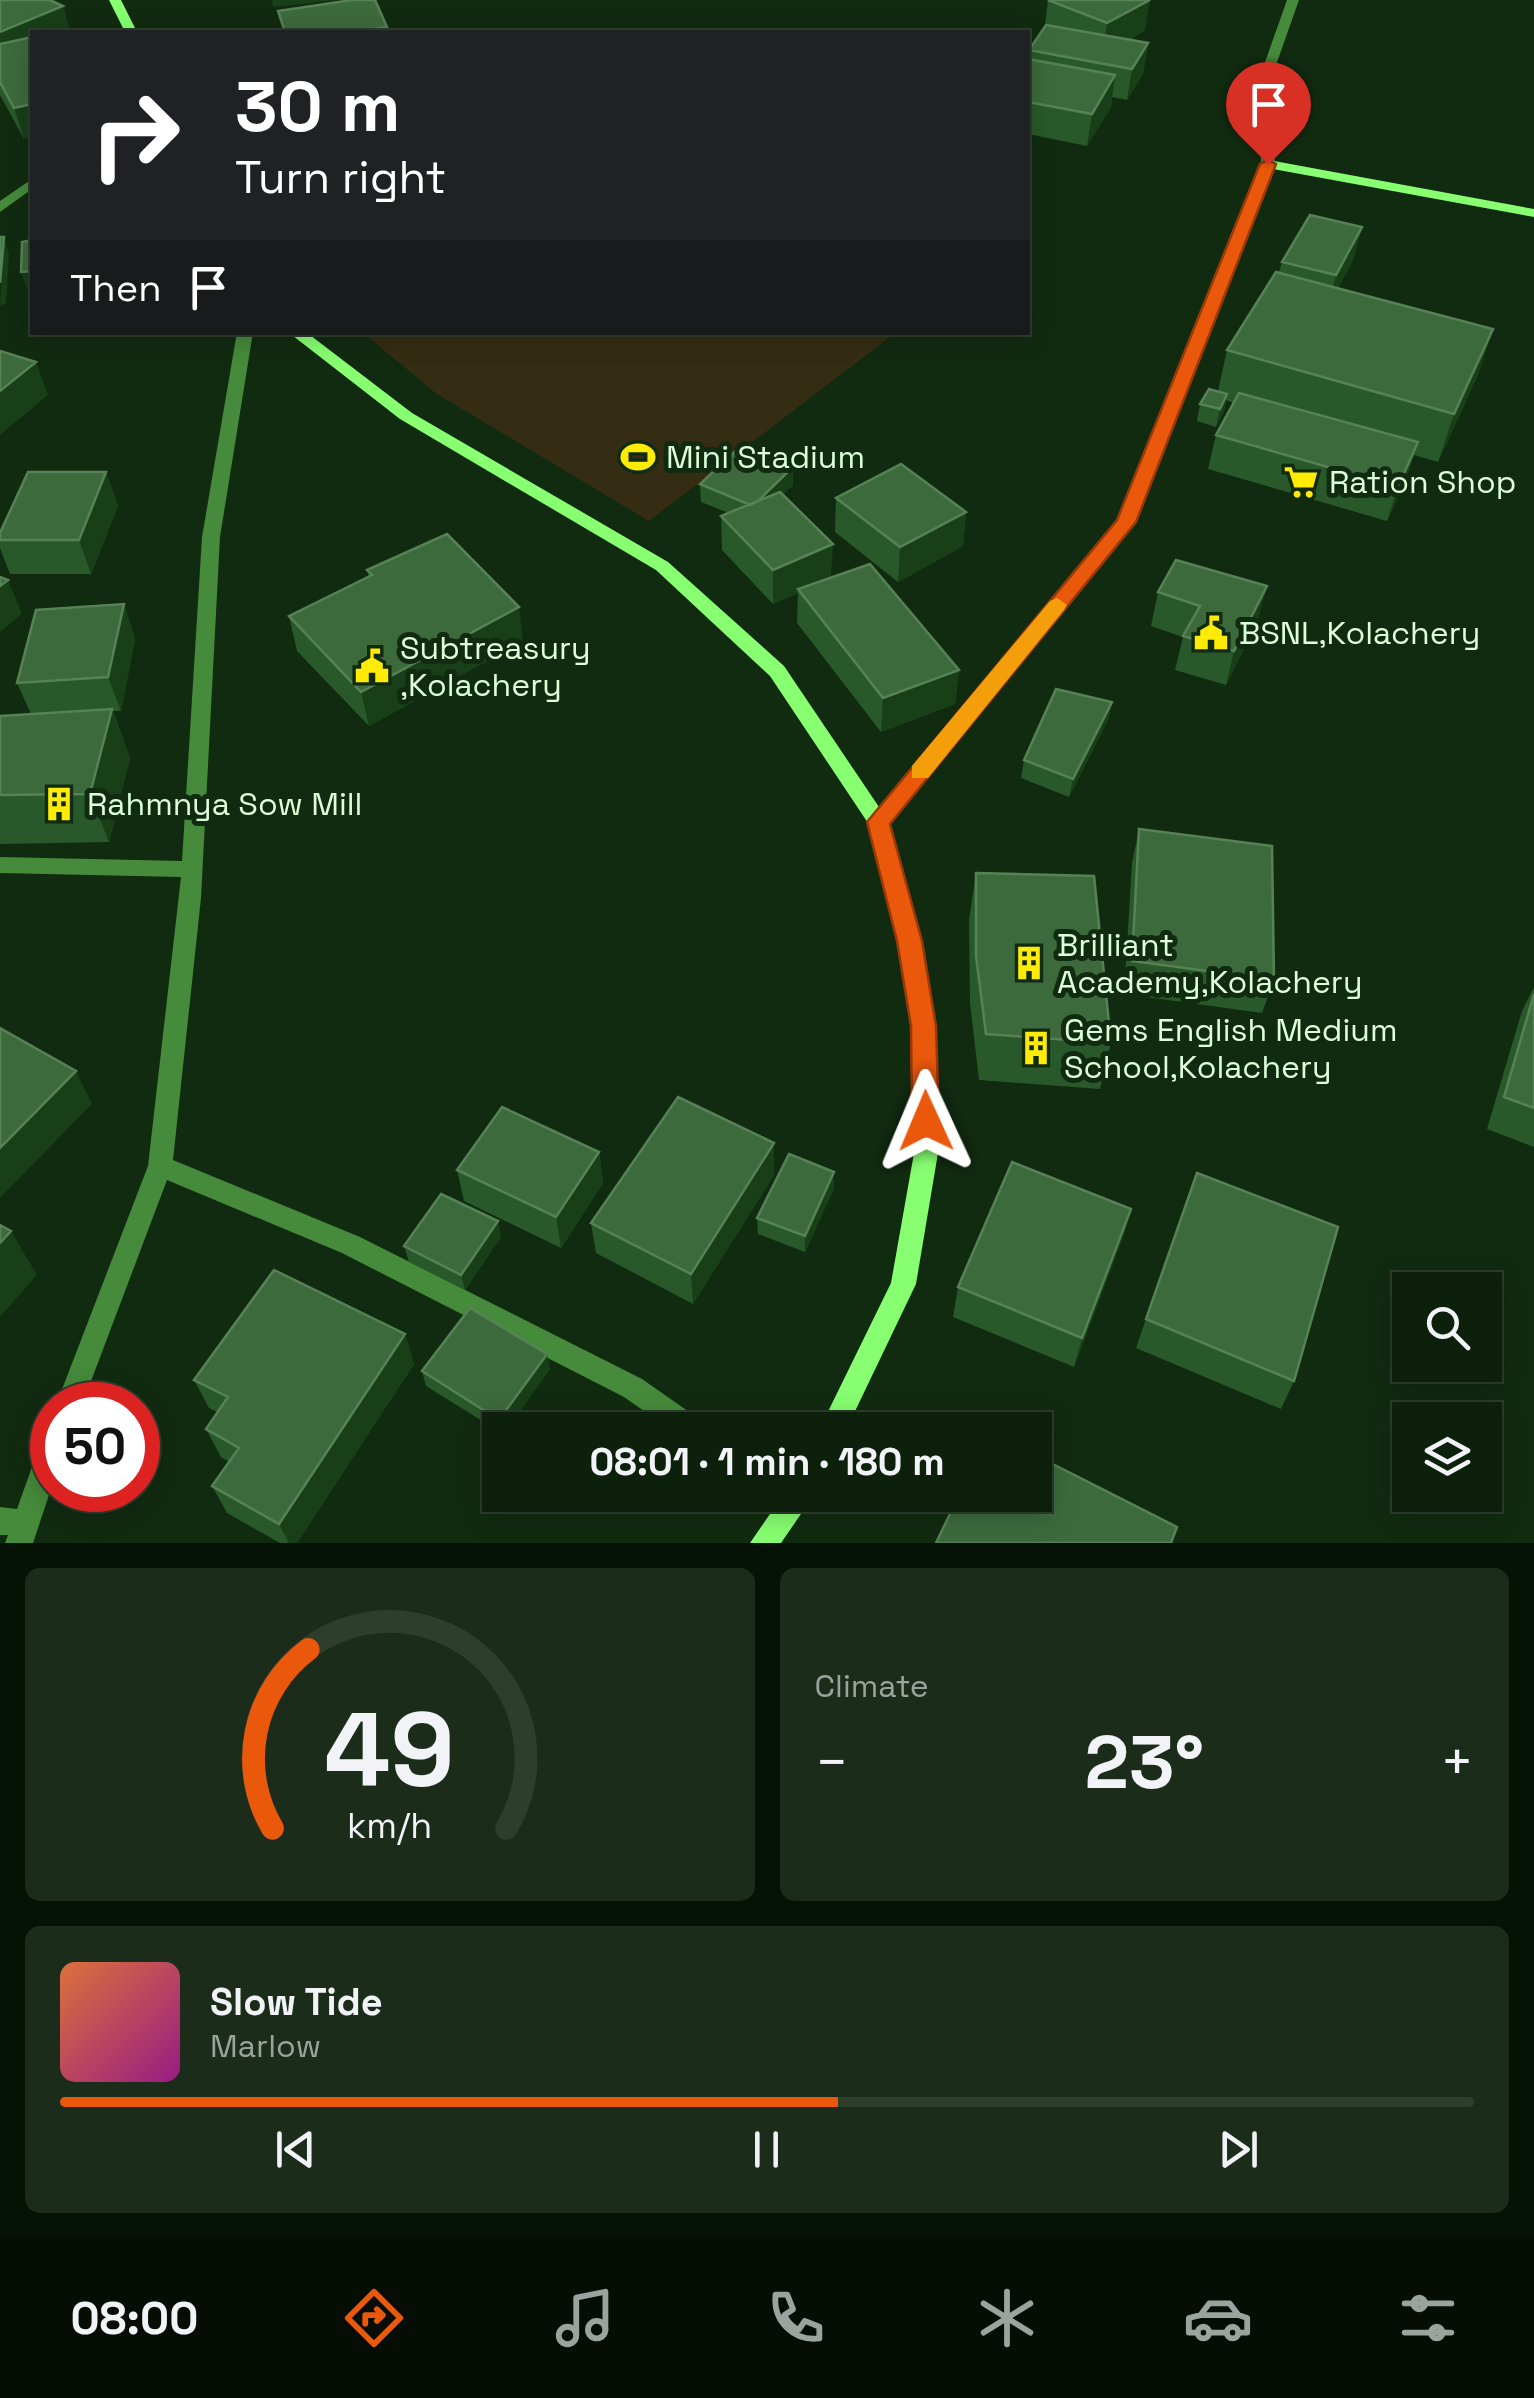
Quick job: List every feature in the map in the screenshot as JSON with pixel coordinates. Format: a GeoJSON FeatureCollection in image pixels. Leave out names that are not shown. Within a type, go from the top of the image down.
{"type":"FeatureCollection","features":[{"type":"Feature","properties":{"kind":"main road"},"geometry":{"type":"LineString","coordinates":[[116,0],[129,30]]}},
{"type":"Feature","properties":{"kind":"main road"},"geometry":{"type":"LineString","coordinates":[[878,822],[1126,522],[1268,164],[1534,214]]}},
{"type":"Feature","properties":{"kind":"main road"},"geometry":{"type":"LineString","coordinates":[[299,335],[406,416],[544,494],[676,578],[777,671],[878,822],[909,941],[924,1026],[926,1153],[903,1284],[841,1412]]}},
{"type":"Feature","properties":{"kind":"main road"},"geometry":{"type":"LineString","coordinates":[[764,1543],[784,1512]]}},
{"type":"Feature","properties":{"kind":"street"},"geometry":{"type":"LineString","coordinates":[[1268,164],[1264,82],[1293,0]]}},
{"type":"Feature","properties":{"kind":"street"},"geometry":{"type":"LineString","coordinates":[[0,208],[30,185]]}},
{"type":"Feature","properties":{"kind":"street"},"geometry":{"type":"LineString","coordinates":[[78,1382],[160,1166],[192,868],[211,537],[245,335]]}},
{"type":"Feature","properties":{"kind":"street"},"geometry":{"type":"LineString","coordinates":[[0,865],[192,868]]}},
{"type":"Feature","properties":{"kind":"street"},"geometry":{"type":"LineString","coordinates":[[160,1166],[351,1245],[634,1388],[667,1412]]}},
{"type":"Feature","properties":{"kind":"street"},"geometry":{"type":"LineString","coordinates":[[14,1529],[30,1495]]}},
{"type":"Feature","properties":{"kind":"shaded area","name":"Mini Stadium"},"geometry":{"type":"Polygon","coordinates":[[[365,335],[892,335],[649,521],[437,394],[365,335]]]}},
{"type":"Feature","properties":{"kind":"building"},"geometry":{"type":"Polygon","coordinates":[[[3,0],[50,0],[63,6],[0,32],[3,0]]]}},
{"type":"Feature","properties":{"kind":"building"},"geometry":{"type":"Polygon","coordinates":[[[375,0],[387,27],[284,30],[278,11],[375,0]]]}},
{"type":"Feature","properties":{"kind":"building"},"geometry":{"type":"Polygon","coordinates":[[[1048,0],[1150,0],[1107,23],[1048,0]]]}},
{"type":"Feature","properties":{"kind":"building"},"geometry":{"type":"Polygon","coordinates":[[[1046,25],[1148,43],[1132,69],[1030,49],[1046,25]]]}},
{"type":"Feature","properties":{"kind":"building"},"geometry":{"type":"Polygon","coordinates":[[[30,37],[30,104],[14,108],[0,82],[0,44],[30,37]]]}},
{"type":"Feature","properties":{"kind":"building"},"geometry":{"type":"Polygon","coordinates":[[[1030,59],[1115,75],[1092,114],[1030,102],[1030,59]]]}},
{"type":"Feature","properties":{"kind":"building"},"geometry":{"type":"Polygon","coordinates":[[[1310,215],[1362,227],[1336,275],[1282,262],[1310,215]]]}},
{"type":"Feature","properties":{"kind":"building"},"geometry":{"type":"Polygon","coordinates":[[[0,237],[4,237],[0,283],[0,237]]]}},
{"type":"Feature","properties":{"kind":"building"},"geometry":{"type":"Polygon","coordinates":[[[30,240],[30,271],[21,272],[22,242],[30,240]]]}},
{"type":"Feature","properties":{"kind":"building"},"geometry":{"type":"Polygon","coordinates":[[[1276,272],[1493,329],[1454,414],[1227,350],[1276,272]]]}},
{"type":"Feature","properties":{"kind":"building"},"geometry":{"type":"Polygon","coordinates":[[[0,351],[36,362],[0,391],[0,351]]]}},
{"type":"Feature","properties":{"kind":"building"},"geometry":{"type":"Polygon","coordinates":[[[1209,389],[1227,394],[1220,409],[1200,404],[1209,389]]]}},
{"type":"Feature","properties":{"kind":"building"},"geometry":{"type":"Polygon","coordinates":[[[1239,393],[1418,442],[1398,487],[1216,435],[1239,393]]]}},
{"type":"Feature","properties":{"kind":"building"},"geometry":{"type":"Polygon","coordinates":[[[741,446],[793,467],[750,505],[700,484],[741,446]]]}},
{"type":"Feature","properties":{"kind":"building"},"geometry":{"type":"Polygon","coordinates":[[[901,464],[966,512],[900,547],[836,498],[901,464]]]}},
{"type":"Feature","properties":{"kind":"building"},"geometry":{"type":"Polygon","coordinates":[[[28,472],[106,472],[79,540],[0,540],[28,472]]]}},
{"type":"Feature","properties":{"kind":"building"},"geometry":{"type":"Polygon","coordinates":[[[780,492],[833,544],[773,570],[721,516],[780,492]]]}},
{"type":"Feature","properties":{"kind":"building"},"geometry":{"type":"Polygon","coordinates":[[[447,534],[519,607],[361,692],[289,616],[372,575],[367,570],[447,534]]]}},
{"type":"Feature","properties":{"kind":"building"},"geometry":{"type":"Polygon","coordinates":[[[1176,560],[1267,586],[1234,651],[1183,636],[1200,606],[1158,592],[1176,560]]]}},
{"type":"Feature","properties":{"kind":"building"},"geometry":{"type":"Polygon","coordinates":[[[870,564],[959,670],[883,698],[798,589],[870,564]]]}},
{"type":"Feature","properties":{"kind":"building"},"geometry":{"type":"Polygon","coordinates":[[[124,604],[108,677],[17,683],[36,610],[124,604]]]}},
{"type":"Feature","properties":{"kind":"building"},"geometry":{"type":"Polygon","coordinates":[[[1056,689],[1112,702],[1073,779],[1024,760],[1056,689]]]}},
{"type":"Feature","properties":{"kind":"building"},"geometry":{"type":"Polygon","coordinates":[[[112,709],[90,794],[0,795],[0,716],[112,709]]]}},
{"type":"Feature","properties":{"kind":"building"},"geometry":{"type":"Polygon","coordinates":[[[1139,829],[1272,846],[1274,980],[1132,961],[1139,829]]]}},
{"type":"Feature","properties":{"kind":"building"},"geometry":{"type":"Polygon","coordinates":[[[976,873],[1094,876],[1111,1043],[986,1034],[976,956],[976,873]]]}},
{"type":"Feature","properties":{"kind":"building"},"geometry":{"type":"Polygon","coordinates":[[[1534,994],[1534,1108],[1504,1097],[1534,994]]]}},
{"type":"Feature","properties":{"kind":"building"},"geometry":{"type":"Polygon","coordinates":[[[0,1028],[76,1071],[0,1148],[0,1028]]]}},
{"type":"Feature","properties":{"kind":"building"},"geometry":{"type":"Polygon","coordinates":[[[678,1097],[774,1143],[691,1274],[591,1223],[678,1097]]]}},
{"type":"Feature","properties":{"kind":"building"},"geometry":{"type":"Polygon","coordinates":[[[502,1107],[599,1152],[556,1217],[457,1170],[502,1107]]]}},
{"type":"Feature","properties":{"kind":"building"},"geometry":{"type":"Polygon","coordinates":[[[789,1154],[834,1172],[805,1236],[757,1218],[789,1154]]]}},
{"type":"Feature","properties":{"kind":"building"},"geometry":{"type":"Polygon","coordinates":[[[1012,1162],[1131,1209],[1082,1338],[958,1287],[1012,1162]]]}},
{"type":"Feature","properties":{"kind":"building"},"geometry":{"type":"Polygon","coordinates":[[[1197,1173],[1338,1227],[1294,1381],[1146,1319],[1197,1173]]]}},
{"type":"Feature","properties":{"kind":"building"},"geometry":{"type":"Polygon","coordinates":[[[441,1194],[498,1221],[461,1275],[404,1246],[441,1194]]]}},
{"type":"Feature","properties":{"kind":"building"},"geometry":{"type":"Polygon","coordinates":[[[0,1225],[11,1231],[0,1243],[0,1225]]]}},
{"type":"Feature","properties":{"kind":"building"},"geometry":{"type":"Polygon","coordinates":[[[274,1270],[405,1334],[279,1524],[212,1486],[239,1448],[206,1429],[228,1397],[194,1380],[274,1270]]]}},
{"type":"Feature","properties":{"kind":"building"},"geometry":{"type":"Polygon","coordinates":[[[470,1308],[547,1354],[505,1412],[486,1412],[422,1371],[470,1308]]]}},
{"type":"Feature","properties":{"kind":"building"},"geometry":{"type":"Polygon","coordinates":[[[1052,1464],[1177,1527],[1171,1543],[936,1543],[951,1512],[1052,1512],[1052,1464]]]}},
{"type":"Feature","properties":{"kind":"slow traffic"},"geometry":{"type":"LineString","coordinates":[[920,772],[1057,605]]}},
{"type":"Feature","properties":{"kind":"place","name":"Mini Stadium"},"geometry":{"type":"Point","coordinates":[638,457]}},
{"type":"Feature","properties":{"kind":"place","name":"Ration Shop"},"geometry":{"type":"Point","coordinates":[1301,482]}},
{"type":"Feature","properties":{"kind":"place","name":"BSNL,Kolachery"},"geometry":{"type":"Point","coordinates":[1211,633]}},
{"type":"Feature","properties":{"kind":"place","name":"Subtreasury ,Kolachery"},"geometry":{"type":"Point","coordinates":[372,666]}},
{"type":"Feature","properties":{"kind":"place","name":"Rahmnya Sow Mill"},"geometry":{"type":"Point","coordinates":[59,804]}},
{"type":"Feature","properties":{"kind":"place","name":"Brilliant Academy,Kolachery"},"geometry":{"type":"Point","coordinates":[1029,963]}},
{"type":"Feature","properties":{"kind":"place","name":"Gems English Medium School,Kolachery"},"geometry":{"type":"Point","coordinates":[1036,1048]}},
{"type":"Feature","properties":{"kind":"route"},"geometry":{"type":"LineString","coordinates":[[926,1121],[924,1026],[909,941],[878,822],[1126,522],[1268,164]]}}]}
